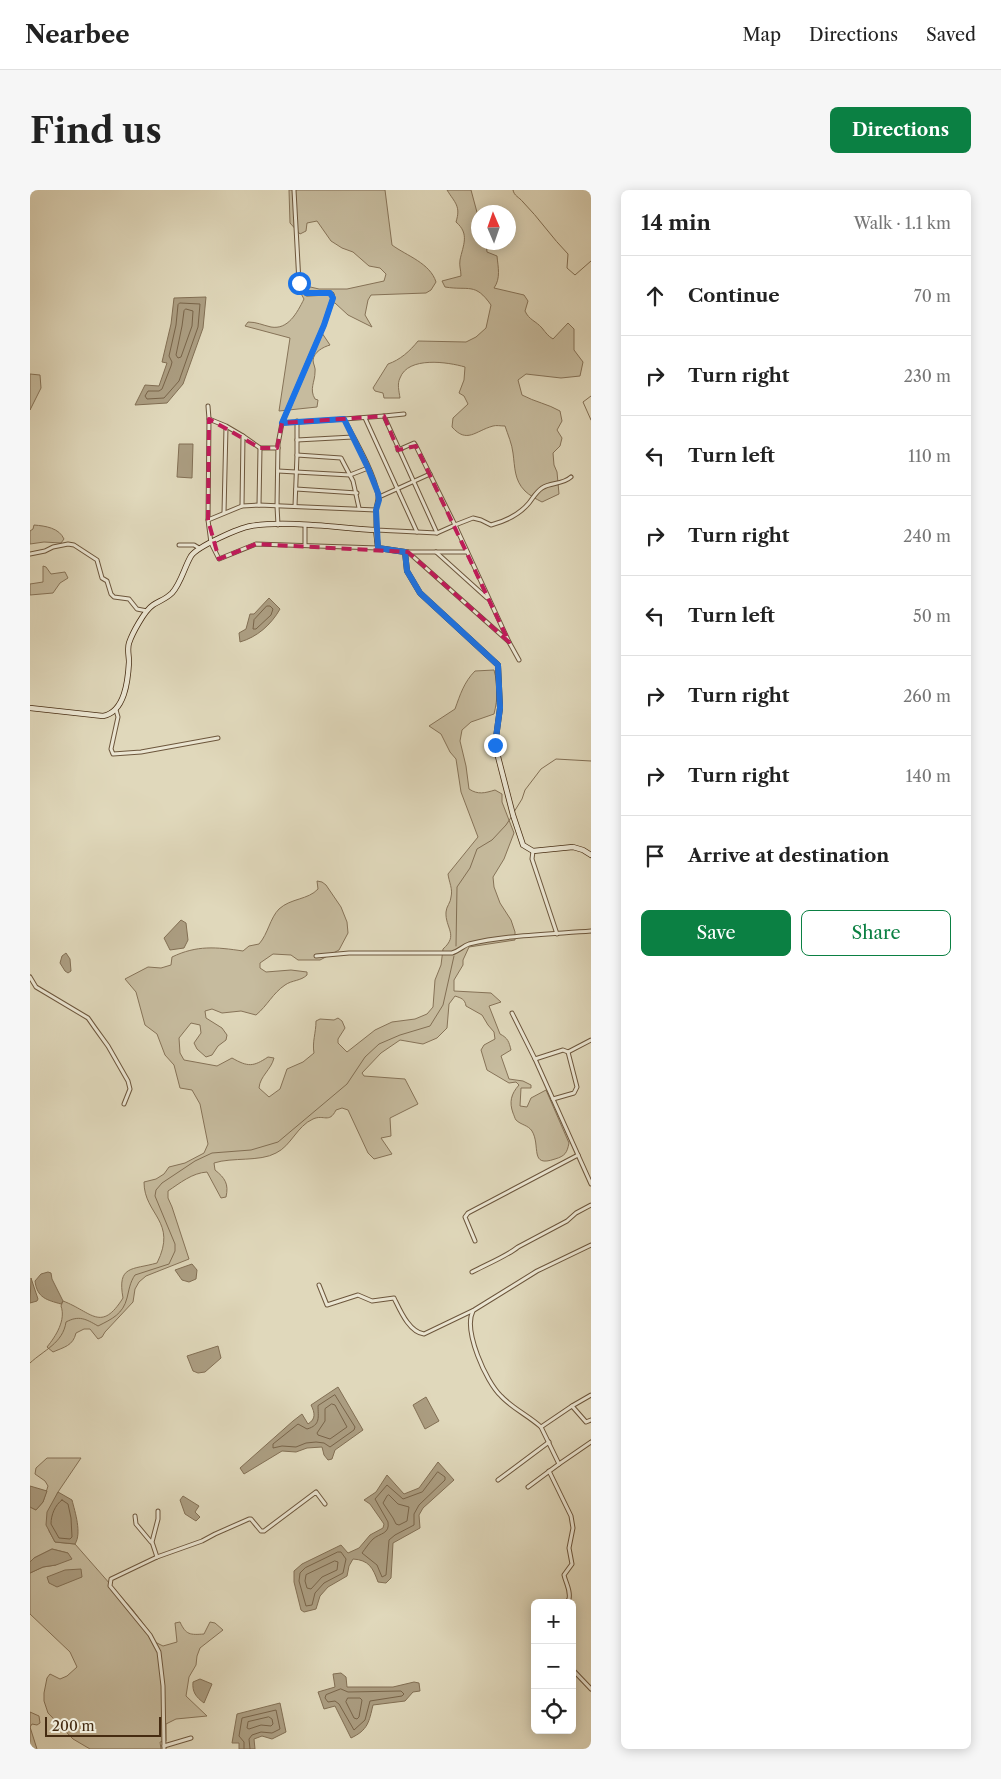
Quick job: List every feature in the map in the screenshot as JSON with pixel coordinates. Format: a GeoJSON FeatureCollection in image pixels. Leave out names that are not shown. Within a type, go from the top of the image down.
{"type":"FeatureCollection","features":[{"type":"Feature","properties":{"kind":"street"},"geometry":{"type":"LineString","coordinates":[[278,524],[278,448],[282,423],[324,325],[333,298],[330,293],[306,293],[299,283],[294,190]]}},
{"type":"Feature","properties":{"kind":"street"},"geometry":{"type":"LineString","coordinates":[[208,406],[208,520],[211,543],[219,559],[256,544],[378,548],[406,552],[466,552]]}},
{"type":"Feature","properties":{"kind":"street"},"geometry":{"type":"LineString","coordinates":[[282,423],[404,414]]}},
{"type":"Feature","properties":{"kind":"street"},"geometry":{"type":"LineString","coordinates":[[384,416],[437,533]]}},
{"type":"Feature","properties":{"kind":"street"},"geometry":{"type":"LineString","coordinates":[[365,418],[417,532]]}},
{"type":"Feature","properties":{"kind":"street"},"geometry":{"type":"LineString","coordinates":[[209,419],[226,426],[260,448],[278,448]]}},
{"type":"Feature","properties":{"kind":"street"},"geometry":{"type":"LineString","coordinates":[[344,419],[368,468],[379,497],[376,510],[378,548]]}},
{"type":"Feature","properties":{"kind":"street"},"geometry":{"type":"LineString","coordinates":[[295,506],[297,421]]}},
{"type":"Feature","properties":{"kind":"street"},"geometry":{"type":"LineString","coordinates":[[224,513],[226,426]]}},
{"type":"Feature","properties":{"kind":"street"},"geometry":{"type":"LineString","coordinates":[[242,436],[242,506]]}},
{"type":"Feature","properties":{"kind":"street"},"geometry":{"type":"LineString","coordinates":[[297,440],[353,436]]}},
{"type":"Feature","properties":{"kind":"street"},"geometry":{"type":"LineString","coordinates":[[398,450],[414,443],[519,660]]}},
{"type":"Feature","properties":{"kind":"street"},"geometry":{"type":"LineString","coordinates":[[259,505],[260,448]]}},
{"type":"Feature","properties":{"kind":"street"},"geometry":{"type":"LineString","coordinates":[[297,455],[340,457],[357,492],[359,508]]}},
{"type":"Feature","properties":{"kind":"street"},"geometry":{"type":"LineString","coordinates":[[278,471],[350,475],[368,468]]}},
{"type":"Feature","properties":{"kind":"street"},"geometry":{"type":"LineString","coordinates":[[379,497],[430,474]]}},
{"type":"Feature","properties":{"kind":"street"},"geometry":{"type":"LineString","coordinates":[[30,708],[103,716],[111,714],[116,710],[122,699],[127,678],[128,645],[147,611],[172,593],[192,555],[199,548],[249,526],[305,525],[437,533],[473,518],[491,525],[516,515],[543,487],[563,482],[571,477]]}},
{"type":"Feature","properties":{"kind":"street"},"geometry":{"type":"LineString","coordinates":[[296,488],[357,492]]}},
{"type":"Feature","properties":{"kind":"street"},"geometry":{"type":"LineString","coordinates":[[208,520],[242,506],[295,506],[376,510]]}},
{"type":"Feature","properties":{"kind":"street"},"geometry":{"type":"LineString","coordinates":[[305,525],[306,545]]}},
{"type":"Feature","properties":{"kind":"street"},"geometry":{"type":"LineString","coordinates":[[30,554],[53,547],[68,544],[74,545],[97,560],[102,578],[109,585],[111,594],[114,597],[129,600],[136,609],[147,611]]}},
{"type":"Feature","properties":{"kind":"street"},"geometry":{"type":"LineString","coordinates":[[179,545],[194,544],[199,548]]}},
{"type":"Feature","properties":{"kind":"street"},"geometry":{"type":"LineString","coordinates":[[406,552],[509,642]]}},
{"type":"Feature","properties":{"kind":"street"},"geometry":{"type":"LineString","coordinates":[[406,552],[407,571],[420,593],[498,665],[500,708],[495,747],[523,845],[533,851],[569,846],[583,850],[591,855]]}},
{"type":"Feature","properties":{"kind":"street"},"geometry":{"type":"LineString","coordinates":[[436,552],[490,601]]}},
{"type":"Feature","properties":{"kind":"street"},"geometry":{"type":"LineString","coordinates":[[116,710],[118,717],[111,749],[113,754],[141,752],[218,738]]}},
{"type":"Feature","properties":{"kind":"street"},"geometry":{"type":"LineString","coordinates":[[533,851],[532,859],[557,934]]}},
{"type":"Feature","properties":{"kind":"street"},"geometry":{"type":"LineString","coordinates":[[316,956],[349,953],[452,953],[467,945],[500,939],[591,931]]}},
{"type":"Feature","properties":{"kind":"street"},"geometry":{"type":"LineString","coordinates":[[30,977],[36,987],[88,1018],[108,1046],[128,1080],[130,1089],[124,1104]]}},
{"type":"Feature","properties":{"kind":"street"},"geometry":{"type":"LineString","coordinates":[[512,1013],[535,1059],[591,1184]]}},
{"type":"Feature","properties":{"kind":"street"},"geometry":{"type":"LineString","coordinates":[[535,1059],[563,1050],[568,1052],[591,1040]]}},
{"type":"Feature","properties":{"kind":"street"},"geometry":{"type":"LineString","coordinates":[[553,1099],[574,1093],[576,1090],[577,1086],[568,1052]]}},
{"type":"Feature","properties":{"kind":"street"},"geometry":{"type":"LineString","coordinates":[[475,1241],[466,1217],[468,1213],[578,1155]]}},
{"type":"Feature","properties":{"kind":"street"},"geometry":{"type":"LineString","coordinates":[[472,1272],[564,1223],[576,1213],[591,1205]]}},
{"type":"Feature","properties":{"kind":"street"},"geometry":{"type":"LineString","coordinates":[[319,1285],[327,1305],[358,1295],[372,1301],[394,1298],[398,1309],[414,1330],[424,1334],[474,1310],[537,1271],[591,1245]]}},
{"type":"Feature","properties":{"kind":"street"},"geometry":{"type":"LineString","coordinates":[[474,1310],[470,1320],[473,1339],[492,1385],[502,1398],[541,1427],[559,1464]]}},
{"type":"Feature","properties":{"kind":"street"},"geometry":{"type":"LineString","coordinates":[[541,1427],[591,1395]]}},
{"type":"Feature","properties":{"kind":"street"},"geometry":{"type":"LineString","coordinates":[[572,1406],[586,1422],[591,1420]]}},
{"type":"Feature","properties":{"kind":"street"},"geometry":{"type":"LineString","coordinates":[[498,1480],[549,1442]]}},
{"type":"Feature","properties":{"kind":"street"},"geometry":{"type":"LineString","coordinates":[[528,1487],[591,1442]]}},
{"type":"Feature","properties":{"kind":"street"},"geometry":{"type":"LineString","coordinates":[[549,1471],[571,1516],[573,1526],[569,1544],[572,1564],[564,1575],[570,1590],[569,1599]]}},
{"type":"Feature","properties":{"kind":"street"},"geometry":{"type":"LineString","coordinates":[[191,1738],[164,1748],[163,1686],[159,1652],[150,1635],[110,1586],[111,1579],[157,1557],[202,1541],[249,1519],[252,1519],[261,1531],[264,1531],[316,1492],[325,1504]]}},
{"type":"Feature","properties":{"kind":"street"},"geometry":{"type":"LineString","coordinates":[[152,1542],[158,1519],[158,1511]]}},
{"type":"Feature","properties":{"kind":"street"},"geometry":{"type":"LineString","coordinates":[[135,1516],[136,1524],[152,1542],[157,1557]]}},
{"type":"Feature","properties":{"kind":"street"},"geometry":{"type":"LineString","coordinates":[[576,1673],[591,1689]]}},
{"type":"Feature","properties":{"kind":"highlighted area"},"geometry":{"type":"Polygon","coordinates":[[[384,416],[398,450],[416,446],[509,642],[408,552],[256,544],[219,559],[208,520],[209,419],[260,448],[277,448],[282,423],[384,416]]]}},
{"type":"Feature","properties":{"kind":"shaded area"},"geometry":{"type":"Polygon","coordinates":[[[289,190],[385,190],[392,245],[417,260],[429,270],[436,282],[431,290],[426,293],[371,295],[365,315],[372,327],[348,315],[335,303],[330,303],[320,330],[330,345],[319,350],[313,360],[315,376],[312,392],[315,399],[318,400],[317,407],[279,411],[290,338],[245,326],[248,322],[271,327],[282,326],[287,323],[295,315],[304,299],[299,290],[306,286],[319,289],[347,289],[384,281],[386,274],[380,268],[369,266],[353,252],[331,241],[317,221],[307,223],[306,231],[300,234],[290,223],[289,190]]]}},
{"type":"Feature","properties":{"kind":"shaded area"},"geometry":{"type":"Polygon","coordinates":[[[447,190],[471,190],[475,205],[471,205],[471,250],[487,250],[487,252],[497,256],[498,276],[494,288],[524,295],[528,301],[525,311],[553,339],[568,323],[574,329],[574,350],[583,362],[580,376],[561,378],[526,374],[518,380],[522,395],[560,411],[562,421],[557,430],[562,438],[560,446],[553,453],[559,494],[542,502],[521,487],[516,473],[512,446],[505,426],[493,426],[471,435],[462,435],[452,427],[453,418],[468,404],[464,396],[459,393],[464,380],[465,367],[439,362],[411,366],[404,371],[399,380],[400,398],[384,398],[383,393],[375,391],[373,388],[388,364],[404,355],[418,341],[466,342],[476,337],[486,328],[491,305],[485,298],[476,290],[445,287],[442,281],[461,276],[460,262],[464,235],[456,222],[458,212],[447,190]]]}},
{"type":"Feature","properties":{"kind":"shaded area"},"geometry":{"type":"Polygon","coordinates":[[[30,374],[40,375],[41,388],[30,410],[30,374]]]}},
{"type":"Feature","properties":{"kind":"shaded area"},"geometry":{"type":"Polygon","coordinates":[[[34,525],[55,530],[64,539],[61,543],[44,542],[30,544],[30,531],[34,525]]]}},
{"type":"Feature","properties":{"kind":"shaded area"},"geometry":{"type":"Polygon","coordinates":[[[43,566],[51,574],[65,572],[68,578],[60,583],[53,593],[30,595],[30,584],[43,582],[43,566]]]}},
{"type":"Feature","properties":{"kind":"shaded area"},"geometry":{"type":"Polygon","coordinates":[[[494,670],[497,692],[494,714],[471,722],[462,730],[460,741],[469,789],[482,793],[495,790],[502,794],[502,802],[514,833],[504,859],[493,877],[494,887],[500,903],[511,920],[515,932],[515,940],[469,947],[463,960],[463,965],[454,980],[454,991],[491,993],[501,1002],[489,1006],[500,1034],[509,1042],[511,1050],[501,1056],[509,1079],[523,1081],[531,1085],[531,1088],[521,1088],[520,1106],[527,1107],[531,1098],[546,1090],[569,1143],[566,1152],[561,1157],[547,1161],[542,1161],[539,1158],[532,1131],[529,1127],[516,1120],[512,1109],[512,1098],[519,1085],[516,1082],[509,1083],[487,1070],[481,1050],[484,1045],[495,1039],[494,1032],[482,1015],[466,1006],[464,1000],[455,996],[449,1004],[447,1028],[437,1038],[423,1044],[400,1040],[381,1053],[362,1073],[364,1076],[405,1079],[418,1104],[390,1118],[391,1136],[381,1138],[392,1154],[374,1159],[368,1153],[348,1110],[342,1108],[336,1110],[329,1118],[317,1118],[307,1122],[286,1146],[276,1153],[262,1158],[214,1163],[215,1170],[225,1182],[227,1188],[226,1197],[221,1198],[207,1172],[196,1174],[186,1179],[168,1191],[168,1198],[189,1259],[146,1276],[139,1282],[135,1289],[133,1302],[102,1337],[98,1339],[90,1329],[84,1329],[76,1333],[73,1341],[68,1346],[53,1352],[47,1347],[57,1333],[61,1322],[61,1306],[63,1301],[96,1317],[108,1315],[123,1298],[122,1280],[125,1274],[134,1268],[157,1263],[164,1237],[162,1228],[145,1193],[144,1182],[156,1179],[164,1174],[169,1167],[185,1163],[204,1153],[208,1144],[200,1104],[192,1090],[180,1088],[174,1065],[165,1055],[157,1034],[145,1025],[136,992],[125,979],[148,967],[161,968],[171,965],[172,957],[190,950],[215,948],[243,951],[249,946],[259,944],[279,909],[284,905],[314,893],[318,889],[317,881],[326,885],[341,907],[347,922],[348,933],[339,950],[320,960],[298,960],[291,955],[273,954],[260,963],[260,968],[266,972],[291,970],[307,972],[307,975],[281,988],[256,1015],[241,1011],[222,1013],[212,1009],[205,1011],[206,1018],[222,1028],[227,1035],[226,1040],[218,1046],[212,1055],[206,1057],[197,1049],[194,1043],[201,1033],[200,1025],[191,1023],[179,1038],[180,1053],[184,1060],[217,1066],[232,1058],[250,1065],[268,1057],[274,1058],[261,1080],[259,1088],[269,1097],[280,1089],[287,1069],[303,1062],[314,1053],[316,1021],[338,1018],[342,1021],[345,1028],[338,1039],[338,1043],[347,1052],[375,1030],[392,1022],[415,1019],[427,1014],[433,1007],[435,980],[441,965],[443,949],[448,944],[451,935],[446,918],[446,910],[451,894],[448,874],[478,837],[461,792],[456,759],[450,752],[441,734],[429,726],[455,709],[465,684],[475,671],[494,670]]]}},
{"type":"Feature","properties":{"kind":"shaded area"},"geometry":{"type":"Polygon","coordinates":[[[47,1458],[81,1458],[54,1501],[49,1531],[55,1542],[75,1544],[132,1609],[155,1642],[163,1646],[177,1642],[175,1623],[180,1622],[184,1630],[192,1634],[204,1634],[210,1622],[215,1623],[223,1630],[200,1648],[196,1665],[189,1677],[186,1696],[207,1716],[176,1719],[166,1724],[166,1741],[160,1742],[161,1749],[90,1749],[73,1739],[48,1713],[44,1701],[47,1678],[50,1674],[60,1679],[67,1676],[77,1667],[70,1652],[30,1614],[30,1573],[43,1567],[56,1565],[68,1553],[52,1549],[30,1562],[30,1507],[36,1510],[43,1502],[48,1486],[45,1481],[35,1474],[36,1468],[47,1458]]]}},
{"type":"Feature","properties":{"kind":"shaded area"},"geometry":{"type":"Polygon","coordinates":[[[30,1712],[39,1716],[40,1723],[37,1725],[32,1724],[30,1727],[30,1712]]]}},
{"type":"Feature","properties":{"kind":"shaded area"},"geometry":{"type":"Polygon","coordinates":[[[30,1727],[37,1749],[30,1749],[30,1727]]]}},
{"type":"Feature","properties":{"kind":"water"},"geometry":{"type":"Polygon","coordinates":[[[206,297],[203,328],[183,384],[167,403],[135,405],[145,385],[159,386],[167,363],[162,362],[171,324],[174,298],[206,297]]]}},
{"type":"Feature","properties":{"kind":"water"},"geometry":{"type":"Polygon","coordinates":[[[179,444],[193,444],[192,478],[177,477],[179,444]]]}},
{"type":"Feature","properties":{"kind":"water"},"geometry":{"type":"Polygon","coordinates":[[[269,598],[280,609],[268,625],[258,634],[240,642],[239,633],[246,629],[250,614],[254,614],[269,598]]]}},
{"type":"Feature","properties":{"kind":"water"},"geometry":{"type":"Polygon","coordinates":[[[181,920],[186,923],[188,940],[184,948],[170,950],[164,938],[181,920]]]}},
{"type":"Feature","properties":{"kind":"water"},"geometry":{"type":"Polygon","coordinates":[[[66,953],[70,959],[71,971],[68,973],[60,963],[62,956],[66,953]]]}},
{"type":"Feature","properties":{"kind":"water"},"geometry":{"type":"Polygon","coordinates":[[[192,1264],[197,1270],[196,1279],[189,1282],[182,1280],[175,1270],[192,1264]]]}},
{"type":"Feature","properties":{"kind":"water"},"geometry":{"type":"Polygon","coordinates":[[[51,1273],[63,1301],[61,1304],[40,1295],[36,1287],[35,1281],[41,1274],[51,1273]]]}},
{"type":"Feature","properties":{"kind":"water"},"geometry":{"type":"Polygon","coordinates":[[[31,1278],[38,1299],[30,1303],[31,1278]]]}},
{"type":"Feature","properties":{"kind":"water"},"geometry":{"type":"Polygon","coordinates":[[[218,1346],[221,1358],[205,1372],[198,1373],[193,1371],[187,1356],[218,1346]]]}},
{"type":"Feature","properties":{"kind":"water"},"geometry":{"type":"Polygon","coordinates":[[[338,1387],[363,1430],[335,1450],[332,1459],[328,1460],[324,1455],[322,1447],[307,1448],[296,1452],[282,1451],[244,1474],[240,1468],[302,1414],[308,1424],[311,1422],[314,1416],[311,1405],[338,1387]]]}},
{"type":"Feature","properties":{"kind":"water"},"geometry":{"type":"Polygon","coordinates":[[[426,1397],[439,1421],[425,1429],[413,1405],[426,1397]]]}},
{"type":"Feature","properties":{"kind":"water"},"geometry":{"type":"Polygon","coordinates":[[[438,1462],[454,1480],[423,1508],[419,1515],[420,1528],[393,1543],[391,1578],[386,1583],[378,1582],[367,1563],[353,1559],[347,1576],[328,1587],[320,1596],[316,1609],[304,1612],[301,1610],[294,1582],[294,1571],[302,1564],[341,1545],[348,1553],[359,1548],[370,1535],[383,1528],[384,1524],[370,1504],[364,1500],[376,1492],[387,1475],[404,1494],[419,1488],[438,1462]]]}},
{"type":"Feature","properties":{"kind":"water"},"geometry":{"type":"Polygon","coordinates":[[[30,1486],[47,1491],[43,1502],[36,1510],[30,1507],[30,1486]]]}},
{"type":"Feature","properties":{"kind":"water"},"geometry":{"type":"Polygon","coordinates":[[[58,1492],[72,1500],[78,1528],[75,1544],[55,1542],[46,1525],[47,1512],[58,1492]]]}},
{"type":"Feature","properties":{"kind":"water"},"geometry":{"type":"Polygon","coordinates":[[[183,1496],[199,1506],[195,1512],[200,1517],[196,1521],[185,1514],[180,1500],[183,1496]]]}},
{"type":"Feature","properties":{"kind":"water"},"geometry":{"type":"Polygon","coordinates":[[[52,1549],[68,1553],[72,1559],[56,1565],[43,1567],[30,1573],[30,1562],[52,1549]]]}},
{"type":"Feature","properties":{"kind":"water"},"geometry":{"type":"Polygon","coordinates":[[[81,1569],[82,1577],[57,1587],[49,1583],[47,1577],[65,1570],[81,1569]]]}},
{"type":"Feature","properties":{"kind":"water"},"geometry":{"type":"Polygon","coordinates":[[[341,1673],[346,1677],[347,1687],[393,1687],[414,1682],[419,1683],[420,1691],[413,1692],[405,1701],[373,1705],[367,1725],[361,1732],[351,1738],[335,1706],[324,1709],[318,1692],[335,1687],[333,1674],[341,1673]]]}},
{"type":"Feature","properties":{"kind":"water"},"geometry":{"type":"Polygon","coordinates":[[[200,1679],[212,1684],[204,1703],[193,1689],[193,1682],[200,1679]]]}},
{"type":"Feature","properties":{"kind":"water"},"geometry":{"type":"Polygon","coordinates":[[[280,1703],[286,1732],[272,1739],[262,1736],[254,1739],[255,1749],[239,1749],[239,1743],[232,1743],[237,1714],[280,1703]]]}},
{"type":"Feature","properties":{"kind":"waterway"},"geometry":{"type":"LineString","coordinates":[[513,190],[568,254],[567,268],[575,275],[591,261]]}},
{"type":"Feature","properties":{"kind":"waterway"},"geometry":{"type":"LineString","coordinates":[[591,396],[583,402],[591,420]]}},
{"type":"Feature","properties":{"kind":"waterway"},"geometry":{"type":"LineString","coordinates":[[514,812],[525,790],[541,769],[556,759],[591,761]]}},
{"type":"Feature","properties":{"kind":"waterway"},"geometry":{"type":"LineString","coordinates":[[456,946],[457,887],[470,868],[477,849],[492,840],[512,816]]}},
{"type":"Feature","properties":{"kind":"waterway"},"geometry":{"type":"LineString","coordinates":[[30,1363],[57,1341],[66,1322],[79,1318],[90,1321],[98,1326],[108,1321],[123,1308],[135,1275],[169,1264],[175,1251],[175,1244],[155,1196],[156,1190],[162,1183],[195,1161],[212,1153],[251,1150],[278,1142],[347,1084],[365,1057],[379,1044],[430,1026],[443,1005],[454,956]]}},
{"type":"Feature","properties":{"kind":"route"},"geometry":{"type":"LineString","coordinates":[[299,283],[308,294],[330,293],[333,295],[333,298],[327,319],[282,423],[344,419],[378,493],[379,500],[376,505],[378,548],[405,552],[407,571],[420,593],[498,665],[500,708],[495,745]]}}]}
